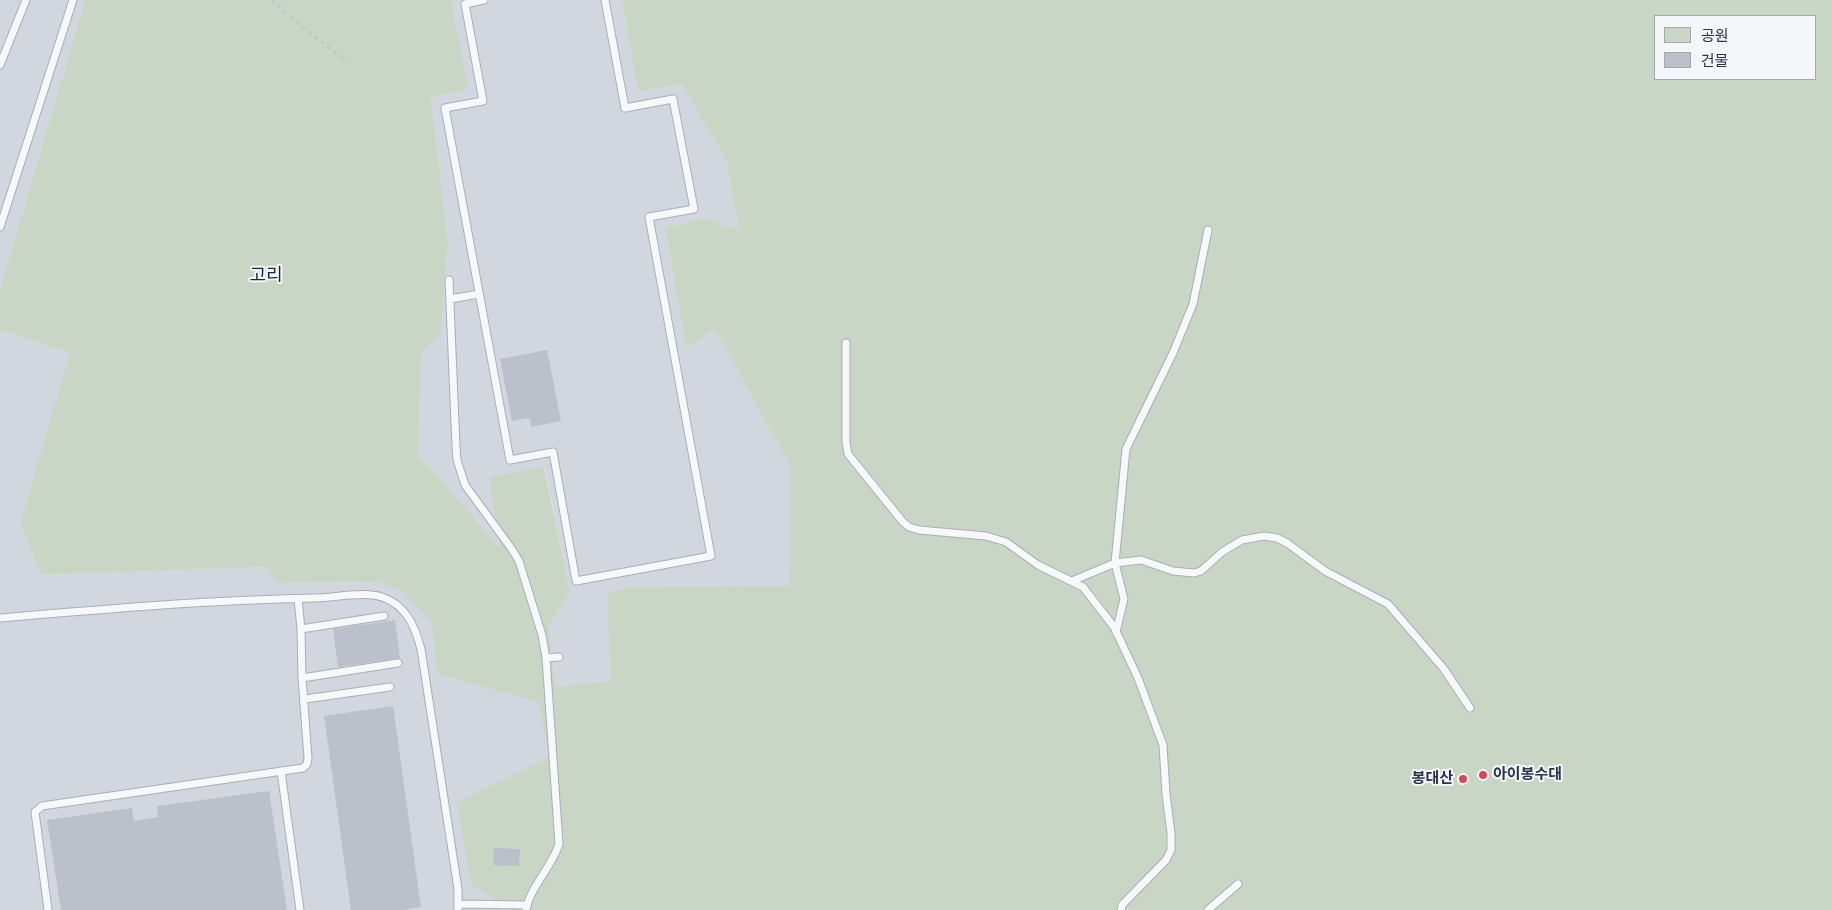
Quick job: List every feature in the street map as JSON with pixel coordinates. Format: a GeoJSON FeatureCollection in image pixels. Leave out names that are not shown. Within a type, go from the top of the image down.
{"type":"FeatureCollection","features":[{"type":"Feature","properties":{"kind":"lane"},"geometry":{"type":"LineString","coordinates":[[0,65],[26,0]]}},
{"type":"Feature","properties":{"kind":"lane"},"geometry":{"type":"LineString","coordinates":[[0,227],[73,0]]}},
{"type":"Feature","properties":{"kind":"lane"},"geometry":{"type":"LineString","coordinates":[[484,0],[465,4],[483,101],[445,108],[510,460],[553,452],[576,581],[711,556],[648,217],[694,209],[674,99],[625,108],[605,0]]}},
{"type":"Feature","properties":{"kind":"lane"},"geometry":{"type":"LineString","coordinates":[[1116,632],[1124,599],[1118,562],[1126,449],[1173,353],[1194,304],[1208,230]]}},
{"type":"Feature","properties":{"kind":"lane"},"geometry":{"type":"LineString","coordinates":[[0,618],[182,603],[372,595],[384,598],[398,606],[409,617],[416,628],[421,649],[458,889],[458,907],[526,907],[531,895],[555,857],[559,844],[546,658],[542,635],[519,561],[465,485],[460,472],[456,446],[449,280]]}},
{"type":"Feature","properties":{"kind":"lane"},"geometry":{"type":"LineString","coordinates":[[450,299],[479,294]]}},
{"type":"Feature","properties":{"kind":"lane"},"geometry":{"type":"LineString","coordinates":[[846,343],[846,442],[848,454],[902,522],[908,527],[919,530],[986,536],[1006,542],[1038,565],[1084,587],[1116,632],[1138,678],[1163,745],[1171,833],[1170,850],[1166,860],[1122,905],[1121,910]]}},
{"type":"Feature","properties":{"kind":"lane"},"geometry":{"type":"LineString","coordinates":[[1072,581],[1118,562],[1140,560],[1172,571],[1194,573],[1201,571],[1222,552],[1242,540],[1264,536],[1277,538],[1287,543],[1325,572],[1388,604],[1444,669],[1470,708]]}},
{"type":"Feature","properties":{"kind":"lane"},"geometry":{"type":"LineString","coordinates":[[48,910],[34,812],[38,808],[303,768],[307,764],[305,699],[302,678],[298,598]]}},
{"type":"Feature","properties":{"kind":"lane"},"geometry":{"type":"LineString","coordinates":[[301,629],[384,616]]}},
{"type":"Feature","properties":{"kind":"lane"},"geometry":{"type":"LineString","coordinates":[[546,658],[559,657]]}},
{"type":"Feature","properties":{"kind":"lane"},"geometry":{"type":"LineString","coordinates":[[302,678],[398,663]]}},
{"type":"Feature","properties":{"kind":"lane"},"geometry":{"type":"LineString","coordinates":[[305,699],[390,687]]}},
{"type":"Feature","properties":{"kind":"lane"},"geometry":{"type":"LineString","coordinates":[[281,771],[300,910]]}},
{"type":"Feature","properties":{"kind":"lane"},"geometry":{"type":"LineString","coordinates":[[1208,910],[1238,884]]}},
{"type":"Feature","properties":{"kind":"path"},"geometry":{"type":"LineString","coordinates":[[272,0],[347,62]]}},
{"type":"Feature","properties":{"kind":"shaded area"},"geometry":{"type":"Polygon","coordinates":[[[0,0],[85,0],[0,289],[0,0]]]}},
{"type":"Feature","properties":{"kind":"shaded area"},"geometry":{"type":"Polygon","coordinates":[[[451,0],[622,0],[638,90],[682,83],[726,160],[739,231],[706,218],[665,229],[686,349],[715,329],[790,467],[789,587],[629,587],[607,594],[610,682],[555,687],[549,625],[570,592],[545,468],[489,477],[501,548],[418,455],[421,353],[441,332],[448,242],[431,98],[467,89],[451,0]]]}},
{"type":"Feature","properties":{"kind":"shaded area"},"geometry":{"type":"Polygon","coordinates":[[[0,330],[71,353],[20,524],[41,575],[266,567],[277,583],[378,582],[402,591],[431,621],[437,674],[539,701],[550,757],[457,802],[511,910],[0,910],[0,330]]]}},
{"type":"Feature","properties":{"kind":"green space"},"geometry":{"type":"Polygon","coordinates":[[[85,0],[451,0],[468,89],[431,98],[448,242],[441,332],[421,353],[418,455],[500,547],[489,477],[544,467],[570,592],[549,625],[555,687],[610,681],[607,594],[629,587],[789,586],[790,467],[715,329],[686,349],[665,228],[706,218],[739,231],[726,160],[682,84],[638,91],[622,0],[1832,0],[1832,910],[511,910],[471,884],[457,802],[549,757],[539,702],[437,674],[431,621],[402,591],[378,582],[276,583],[266,567],[41,575],[20,524],[70,353],[0,330],[0,289],[85,0]]]}},
{"type":"Feature","properties":{"kind":"building"},"geometry":{"type":"Polygon","coordinates":[[[547,350],[561,421],[531,427],[530,418],[512,421],[500,359],[547,350]]]}},
{"type":"Feature","properties":{"kind":"building"},"geometry":{"type":"Polygon","coordinates":[[[395,620],[400,658],[338,667],[333,629],[395,620]]]}},
{"type":"Feature","properties":{"kind":"building"},"geometry":{"type":"Polygon","coordinates":[[[393,706],[421,907],[401,910],[351,910],[324,716],[393,706]]]}},
{"type":"Feature","properties":{"kind":"building"},"geometry":{"type":"Polygon","coordinates":[[[269,791],[287,910],[61,910],[47,820],[132,808],[134,821],[158,817],[157,806],[269,791]]]}},
{"type":"Feature","properties":{"kind":"building"},"geometry":{"type":"Polygon","coordinates":[[[494,848],[520,849],[519,866],[493,865],[494,848]]]}},
{"type":"Feature","properties":{"kind":"place","name":"아이봉수대"},"geometry":{"type":"Point","coordinates":[1483,775]}},
{"type":"Feature","properties":{"kind":"place","name":"봉대산"},"geometry":{"type":"Point","coordinates":[1463,779]}},
{"type":"Feature","properties":{"kind":"district","name":"고리"},"geometry":{"type":"Point","coordinates":[266,276]}}]}
